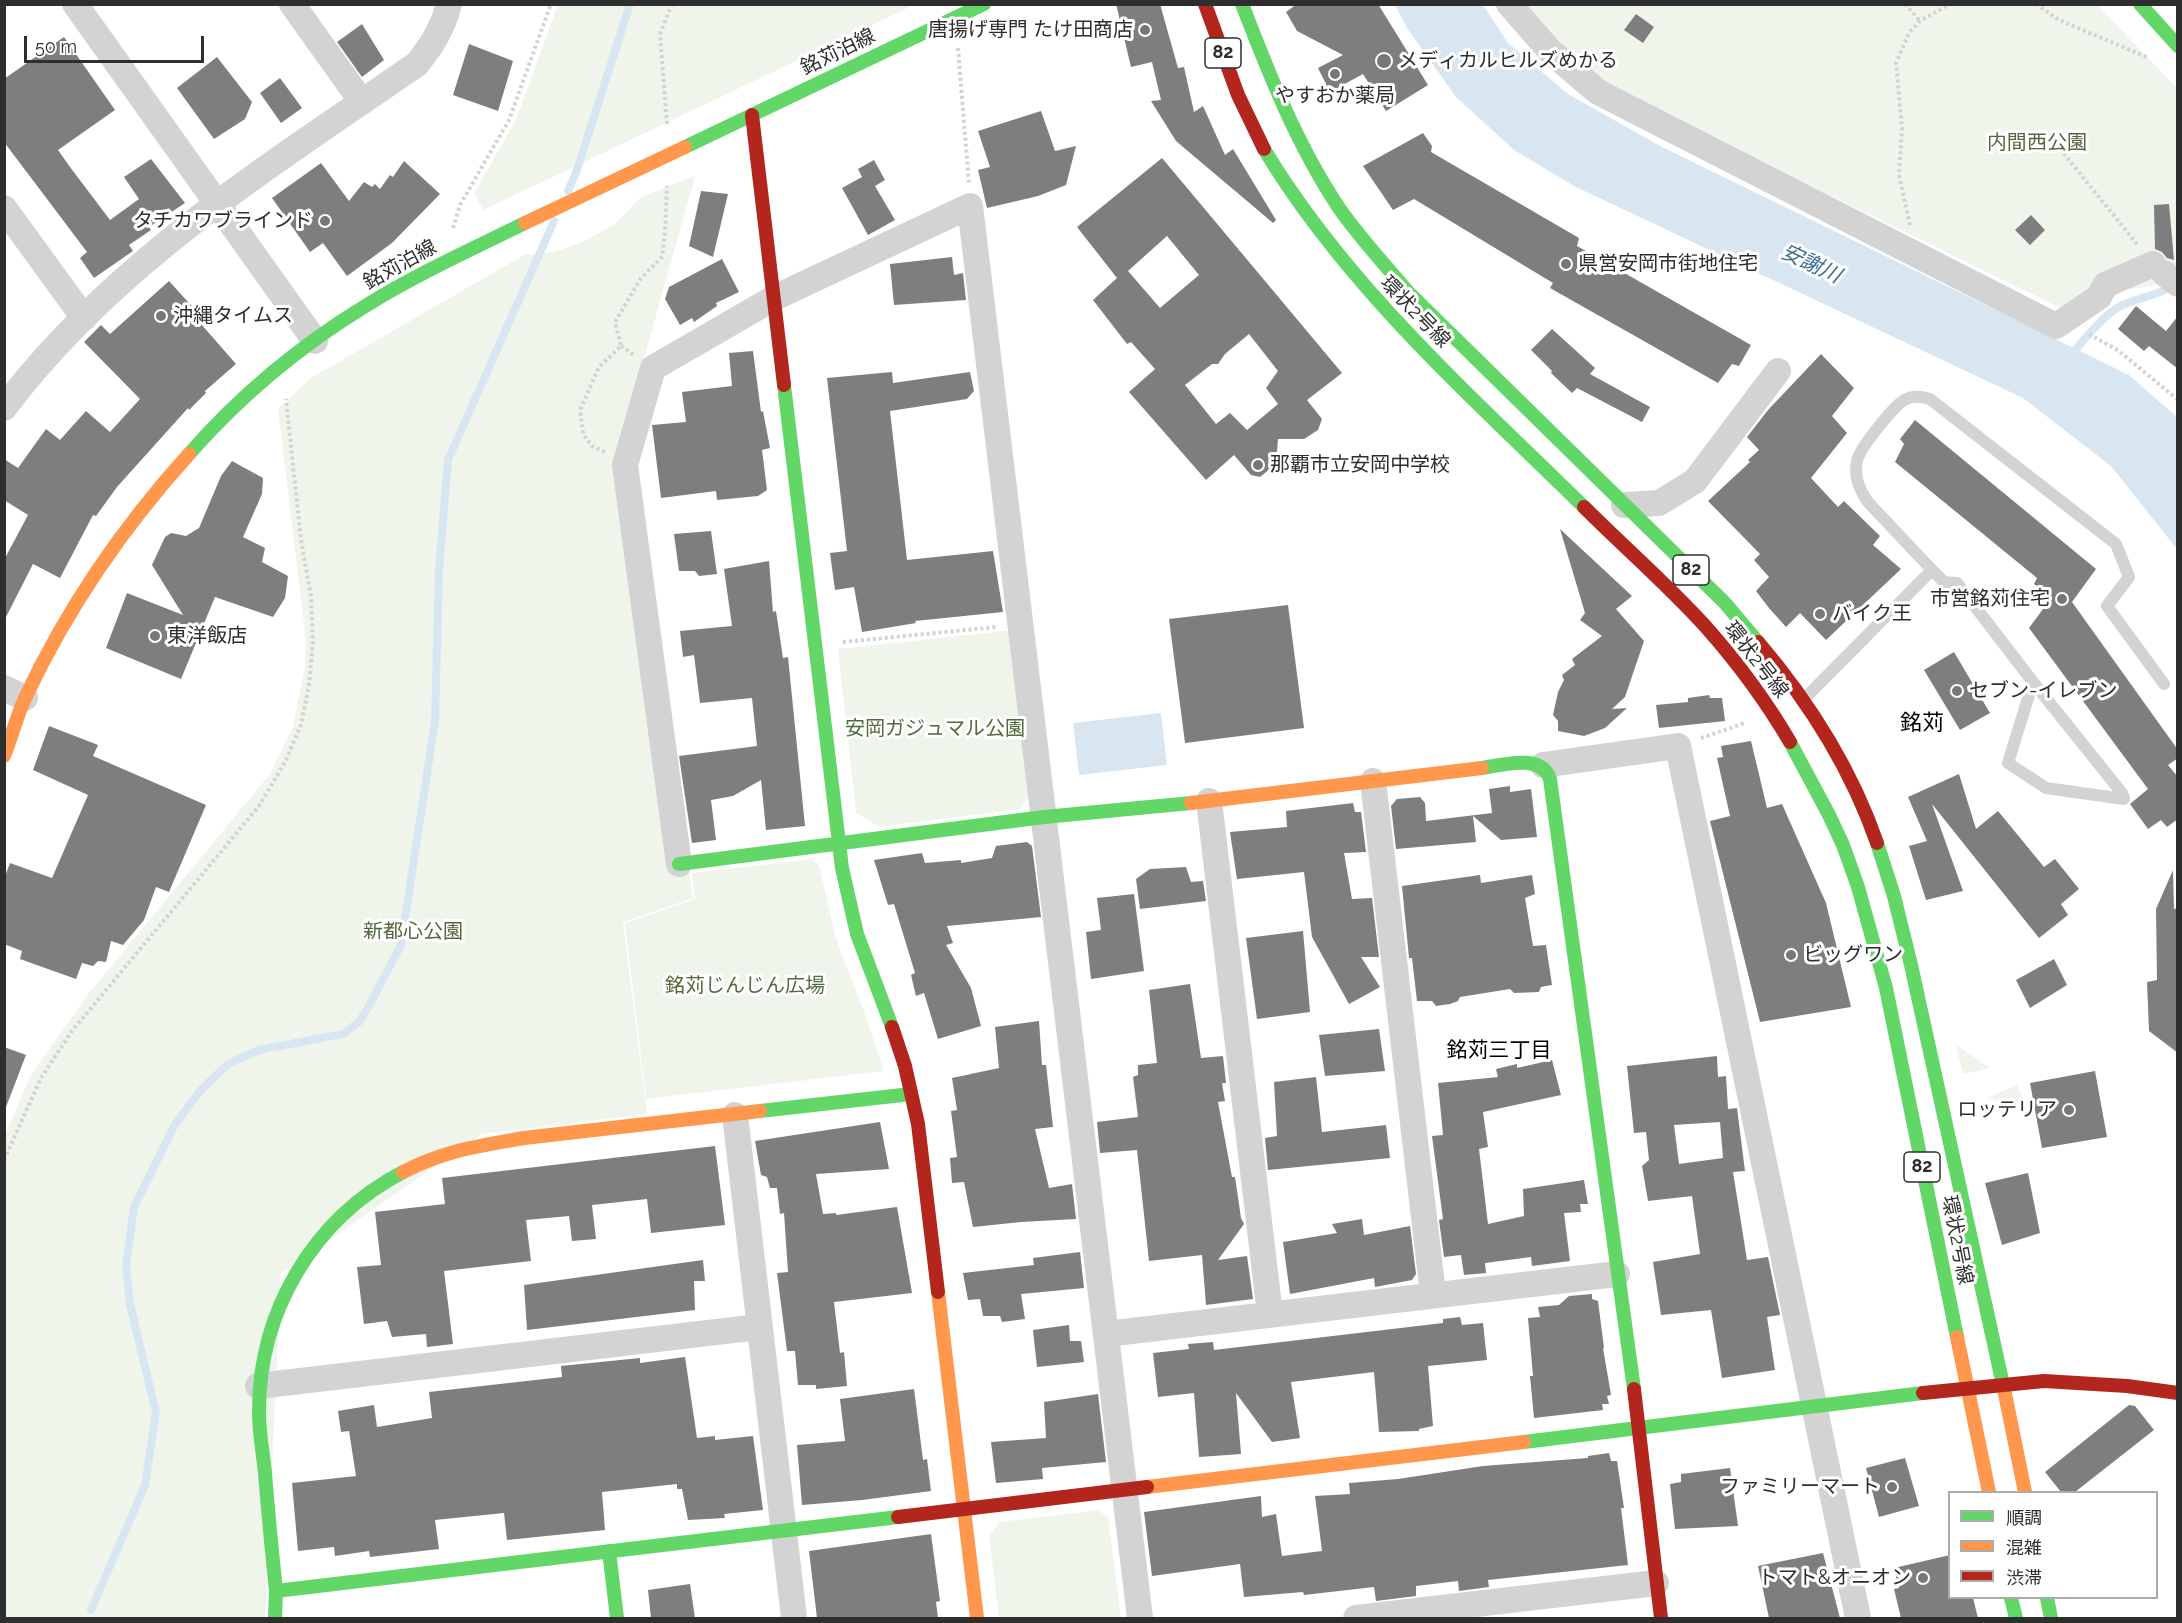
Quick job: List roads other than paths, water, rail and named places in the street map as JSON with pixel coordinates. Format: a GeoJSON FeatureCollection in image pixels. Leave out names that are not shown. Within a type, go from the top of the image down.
{"type":"FeatureCollection","features":[{"type":"Feature","properties":{"kind":"street"},"geometry":{"type":"LineString","coordinates":[[75,4],[315,341]]}},
{"type":"Feature","properties":{"kind":"street"},"geometry":{"type":"LineString","coordinates":[[292,4],[362,102]]}},
{"type":"Feature","properties":{"kind":"street"},"geometry":{"type":"LineString","coordinates":[[4,408],[31,373],[84,318],[170,241],[216,204],[417,64],[432,45],[445,20],[449,4]]}},
{"type":"Feature","properties":{"kind":"street","name":"銘苅泊線"},"geometry":{"type":"LineString","coordinates":[[4,756],[15,693],[132,520],[203,437],[279,368],[378,299],[442,264],[752,115],[954,11],[984,4]]}},
{"type":"Feature","properties":{"kind":"street","name":"環状2号線"},"geometry":{"type":"LineString","coordinates":[[1205,4],[1233,82],[1262,146],[1301,209],[1340,260],[1389,316],[1704,625],[1734,660],[1832,744],[1857,793],[1888,873],[1947,1123],[2025,1491]]}},
{"type":"Feature","properties":{"kind":"street","name":"環状2号線"},"geometry":{"type":"LineString","coordinates":[[1242,4],[1264,62],[1295,132],[1330,194],[1366,243],[1409,293],[1724,602],[1765,650],[1791,710],[1805,767],[1843,845],[1862,898],[1886,988],[1989,1491]]}},
{"type":"Feature","properties":{"kind":"street"},"geometry":{"type":"LineString","coordinates":[[1509,4],[1551,52],[1598,92],[2056,326],[2099,297],[2105,285],[2165,273]]}},
{"type":"Feature","properties":{"kind":"street"},"geometry":{"type":"LineString","coordinates":[[2140,4],[2178,46]]}},
{"type":"Feature","properties":{"kind":"street"},"geometry":{"type":"LineString","coordinates":[[752,115],[845,887],[857,934],[891,1023],[911,1094],[922,1156],[977,1618]]}},
{"type":"Feature","properties":{"kind":"street"},"geometry":{"type":"LineString","coordinates":[[1140,1618],[1124,1490],[1106,1334],[1044,817],[1021,625],[970,206],[774,298],[653,368],[624,465],[679,864],[1044,817],[1209,801],[1522,763],[1544,765],[1678,746],[1750,1084],[1858,1618]]}},
{"type":"Feature","properties":{"kind":"street"},"geometry":{"type":"LineString","coordinates":[[4,208],[84,318]]}},
{"type":"Feature","properties":{"kind":"street"},"geometry":{"type":"LineString","coordinates":[[1624,505],[1659,503],[1695,481],[1778,371]]}},
{"type":"Feature","properties":{"kind":"street"},"geometry":{"type":"LineString","coordinates":[[1544,765],[1550,774],[1552,786],[1661,1618]]}},
{"type":"Feature","properties":{"kind":"street"},"geometry":{"type":"LineString","coordinates":[[1373,782],[1433,1294]]}},
{"type":"Feature","properties":{"kind":"street"},"geometry":{"type":"LineString","coordinates":[[1209,801],[1270,1314]]}},
{"type":"Feature","properties":{"kind":"street"},"geometry":{"type":"LineString","coordinates":[[275,1618],[276,1591],[259,1414],[258,1386],[262,1353],[284,1292],[312,1247],[336,1219],[379,1184],[428,1160],[473,1147],[524,1138],[911,1094]]}},
{"type":"Feature","properties":{"kind":"street"},"geometry":{"type":"LineString","coordinates":[[735,1114],[794,1618]]}},
{"type":"Feature","properties":{"kind":"street"},"geometry":{"type":"LineString","coordinates":[[1106,1334],[1617,1274]]}},
{"type":"Feature","properties":{"kind":"street"},"geometry":{"type":"LineString","coordinates":[[258,1386],[759,1327]]}},
{"type":"Feature","properties":{"kind":"street"},"geometry":{"type":"LineString","coordinates":[[276,1591],[2003,1384],[2044,1381],[2127,1386],[2178,1393]]}},
{"type":"Feature","properties":{"kind":"street"},"geometry":{"type":"LineString","coordinates":[[609,1551],[617,1618]]}},
{"type":"Feature","properties":{"kind":"street"},"geometry":{"type":"LineString","coordinates":[[1356,1618],[1472,1612],[1656,1583]]}},
{"type":"Feature","properties":{"kind":"street"},"geometry":{"type":"LineString","coordinates":[[2011,1599],[2016,1618]]}},
{"type":"Feature","properties":{"kind":"street"},"geometry":{"type":"LineString","coordinates":[[2047,1599],[2051,1618]]}},
{"type":"Feature","properties":{"kind":"lane"},"geometry":{"type":"LineString","coordinates":[[2033,682],[2008,763],[2046,788],[2124,799],[2122,793],[1957,583],[1944,582],[1867,501],[1859,489],[1856,474],[1857,459],[1861,448],[1906,399],[1918,397],[1930,399],[2116,544],[2129,577],[2107,606],[2164,684]]}},
{"type":"Feature","properties":{"kind":"lane"},"geometry":{"type":"LineString","coordinates":[[1791,710],[1932,570]]}},
{"type":"Feature","properties":{"kind":"water","name":"安謝川"},"geometry":{"type":"Polygon","coordinates":[[[1395,5],[1483,5],[1508,43],[1568,94],[1660,146],[2129,375],[2177,417],[2177,549],[2111,466],[2023,398],[1574,186],[1514,150],[1456,97],[1407,28],[1395,5]]]}},
{"type":"Feature","properties":{"kind":"water"},"geometry":{"type":"Polygon","coordinates":[[[1161,713],[1167,765],[1079,775],[1073,723],[1161,713]]]}},
{"type":"Feature","properties":{"kind":"waterway"},"geometry":{"type":"LineString","coordinates":[[568,191],[576,173],[630,4]]}},
{"type":"Feature","properties":{"kind":"waterway"},"geometry":{"type":"LineString","coordinates":[[91,1610],[145,1485],[156,1413],[130,1304],[126,1265],[134,1207],[174,1126],[200,1091],[228,1064],[259,1050],[343,1034],[359,1022],[401,945],[435,721],[439,570],[448,460],[554,221]]}},
{"type":"Feature","properties":{"kind":"waterway"},"geometry":{"type":"LineString","coordinates":[[2070,356],[2111,312],[2174,285]]}},
{"type":"Feature","properties":{"kind":"place","name":"唐揚げ専門 たけ田商店"},"geometry":{"type":"Point","coordinates":[1145,30]}},
{"type":"Feature","properties":{"kind":"place","name":"メディカルヒルズめかる"},"geometry":{"type":"Point","coordinates":[1384,61]}},
{"type":"Feature","properties":{"kind":"place","name":"やすおか薬局"},"geometry":{"type":"Point","coordinates":[1335,74]}},
{"type":"Feature","properties":{"kind":"place","name":"タチカワブラインド"},"geometry":{"type":"Point","coordinates":[325,221]}},
{"type":"Feature","properties":{"kind":"place","name":"県営安岡市街地住宅"},"geometry":{"type":"Point","coordinates":[1566,264]}},
{"type":"Feature","properties":{"kind":"place","name":"沖縄タイムス"},"geometry":{"type":"Point","coordinates":[161,316]}},
{"type":"Feature","properties":{"kind":"place","name":"那覇市立安岡中学校"},"geometry":{"type":"Point","coordinates":[1258,465]}},
{"type":"Feature","properties":{"kind":"place","name":"市営銘苅住宅"},"geometry":{"type":"Point","coordinates":[2062,599]}},
{"type":"Feature","properties":{"kind":"place","name":"バイク王"},"geometry":{"type":"Point","coordinates":[1820,614]}},
{"type":"Feature","properties":{"kind":"place","name":"東洋飯店"},"geometry":{"type":"Point","coordinates":[155,636]}},
{"type":"Feature","properties":{"kind":"place","name":"セブン-イレブン"},"geometry":{"type":"Point","coordinates":[1957,691]}},
{"type":"Feature","properties":{"kind":"place","name":"ビッグワン"},"geometry":{"type":"Point","coordinates":[1791,955]}},
{"type":"Feature","properties":{"kind":"place","name":"ロッテリア"},"geometry":{"type":"Point","coordinates":[2069,1110]}},
{"type":"Feature","properties":{"kind":"place","name":"ファミリーマート"},"geometry":{"type":"Point","coordinates":[1892,1487]}},
{"type":"Feature","properties":{"kind":"place","name":"トマト&オニオン"},"geometry":{"type":"Point","coordinates":[1923,1578]}},
{"type":"Feature","properties":{"kind":"district","name":"銘苅"},"geometry":{"type":"Point","coordinates":[1922,723]}},
{"type":"Feature","properties":{"kind":"district","name":"銘苅三丁目"},"geometry":{"type":"Point","coordinates":[1499,1051]}},
{"type":"Feature","properties":{"kind":"park label","name":"内間西公園"},"geometry":{"type":"Point","coordinates":[2037,143]}},
{"type":"Feature","properties":{"kind":"park label","name":"安岡ガジュマル公園"},"geometry":{"type":"Point","coordinates":[935,729]}},
{"type":"Feature","properties":{"kind":"park label","name":"新都心公園"},"geometry":{"type":"Point","coordinates":[413,932]}},
{"type":"Feature","properties":{"kind":"park label","name":"銘苅じんじん広場"},"geometry":{"type":"Point","coordinates":[745,986]}}]}
